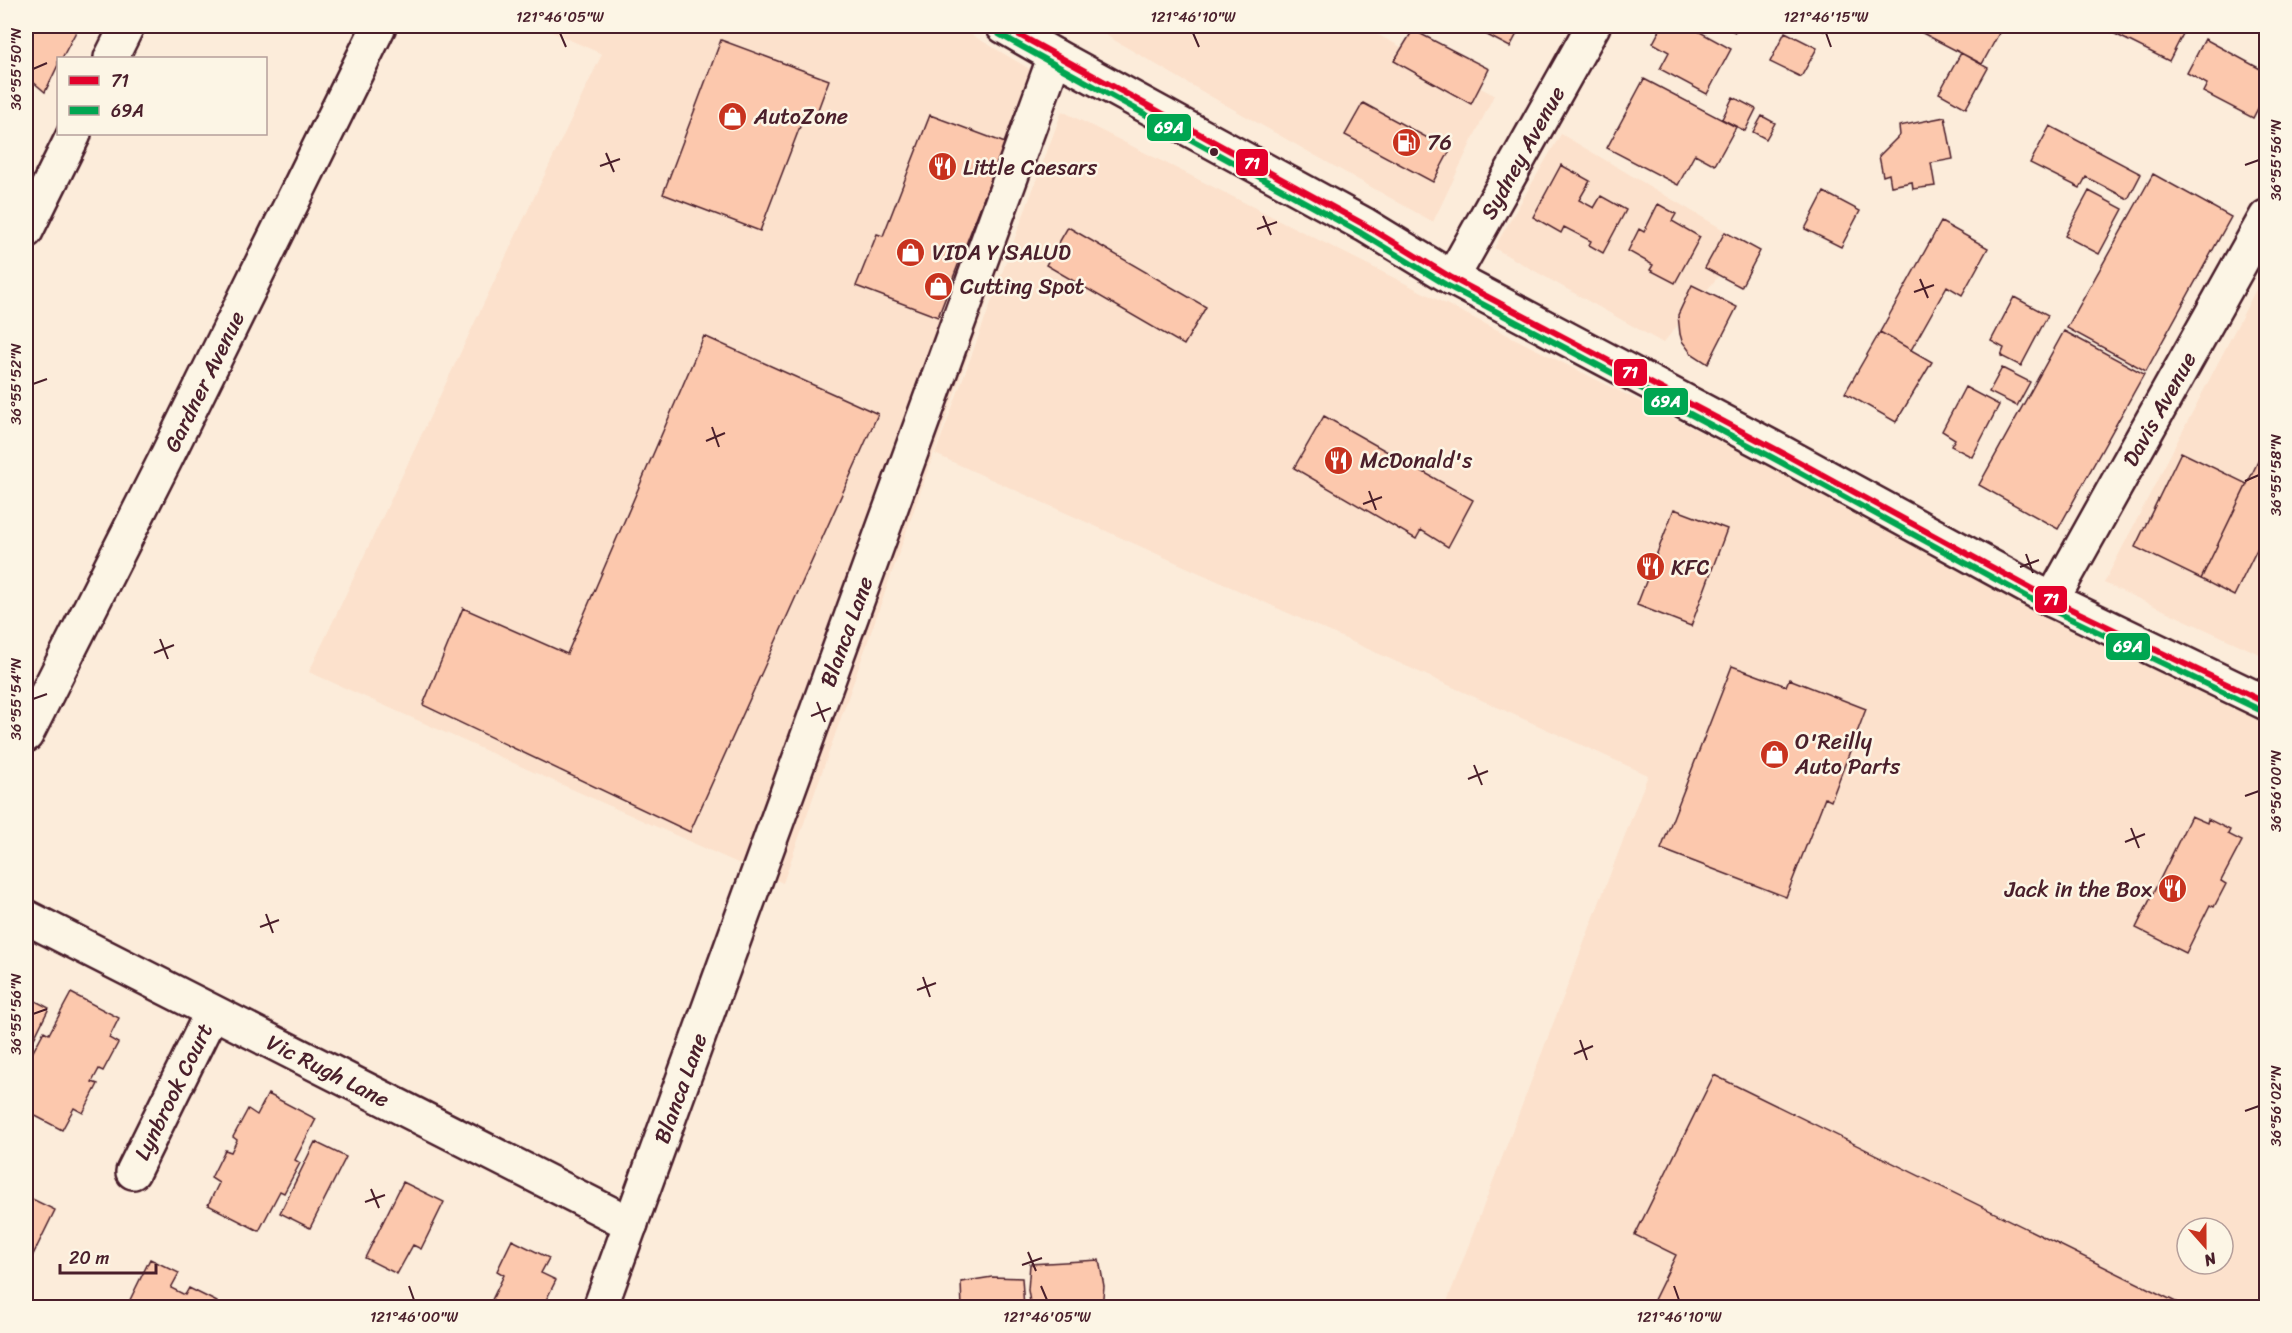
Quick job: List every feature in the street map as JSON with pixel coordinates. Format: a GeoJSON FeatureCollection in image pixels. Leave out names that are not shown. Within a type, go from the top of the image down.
{"type":"FeatureCollection","features":[{"type":"Feature","properties":{"kind":"street"},"geometry":{"type":"LineString","coordinates":[[112,57],[128,26]]}},
{"type":"Feature","properties":{"kind":"street","name":"Gardner Avenue"},"geometry":{"type":"LineString","coordinates":[[26,735],[379,26]]}},
{"type":"Feature","properties":{"kind":"street"},"geometry":{"type":"LineString","coordinates":[[1003,26],[1365,225],[1452,278],[1602,356],[2052,600],[2266,703]]}},
{"type":"Feature","properties":{"kind":"street","name":"Sydney Avenue"},"geometry":{"type":"LineString","coordinates":[[1452,278],[1593,26]]}},
{"type":"Feature","properties":{"kind":"street","name":"Blanca Lane"},"geometry":{"type":"LineString","coordinates":[[600,1308],[1055,56]]}},
{"type":"Feature","properties":{"kind":"street"},"geometry":{"type":"LineString","coordinates":[[26,231],[74,135]]}},
{"type":"Feature","properties":{"kind":"street","name":"Davis Avenue"},"geometry":{"type":"LineString","coordinates":[[2052,600],[2266,217]]}},
{"type":"Feature","properties":{"kind":"street","name":"Vic Rugh Lane"},"geometry":{"type":"LineString","coordinates":[[26,917],[631,1224]]}},
{"type":"Feature","properties":{"kind":"street","name":"Lynbrook Court"},"geometry":{"type":"LineString","coordinates":[[133,1172],[212,1012]]}},
{"type":"Feature","properties":{"kind":"shaded area"},"geometry":{"type":"Polygon","coordinates":[[[538,26],[957,26],[1062,88],[783,883],[309,672],[602,54],[538,26]]]}},
{"type":"Feature","properties":{"kind":"shaded area"},"geometry":{"type":"Polygon","coordinates":[[[1090,26],[1361,26],[1494,95],[1433,222],[1090,26]]]}},
{"type":"Feature","properties":{"kind":"shaded area"},"geometry":{"type":"Polygon","coordinates":[[[1062,111],[2266,716],[2266,1307],[1445,1307],[1648,775],[935,454],[1062,111]]]}},
{"type":"Feature","properties":{"kind":"shaded area"},"geometry":{"type":"Polygon","coordinates":[[[1561,134],[1746,243],[1663,343],[1494,248],[1561,134]]]}},
{"type":"Feature","properties":{"kind":"shaded area"},"geometry":{"type":"Polygon","coordinates":[[[2266,270],[2266,657],[2104,583],[2266,270]]]}},
{"type":"Feature","properties":{"kind":"building"},"geometry":{"type":"Polygon","coordinates":[[[26,26],[79,26],[63,57],[57,57],[57,67],[45,92],[26,76],[26,26]]]}},
{"type":"Feature","properties":{"kind":"building"},"geometry":{"type":"Polygon","coordinates":[[[1470,26],[1521,26],[1510,47],[1470,26]]]}},
{"type":"Feature","properties":{"kind":"building"},"geometry":{"type":"Polygon","coordinates":[[[1662,26],[1689,26],[1731,49],[1707,94],[1660,69],[1669,52],[1653,43],[1662,26]]]}},
{"type":"Feature","properties":{"kind":"building"},"geometry":{"type":"Polygon","coordinates":[[[1723,26],[1738,26],[1735,32],[1723,26]]]}},
{"type":"Feature","properties":{"kind":"building"},"geometry":{"type":"Polygon","coordinates":[[[1813,26],[1827,26],[1824,31],[1813,26]]]}},
{"type":"Feature","properties":{"kind":"building"},"geometry":{"type":"Polygon","coordinates":[[[1909,26],[2003,26],[1982,64],[1909,26]]]}},
{"type":"Feature","properties":{"kind":"building"},"geometry":{"type":"Polygon","coordinates":[[[2099,26],[2187,26],[2169,61],[2099,26]]]}},
{"type":"Feature","properties":{"kind":"building"},"geometry":{"type":"Polygon","coordinates":[[[1413,30],[1489,69],[1471,104],[1394,61],[1413,30]]]}},
{"type":"Feature","properties":{"kind":"building"},"geometry":{"type":"Polygon","coordinates":[[[1785,32],[1817,48],[1801,77],[1770,62],[1785,32]]]}},
{"type":"Feature","properties":{"kind":"building"},"geometry":{"type":"Polygon","coordinates":[[[2205,39],[2266,72],[2266,93],[2253,118],[2203,92],[2207,84],[2187,73],[2205,39]]]}},
{"type":"Feature","properties":{"kind":"building"},"geometry":{"type":"Polygon","coordinates":[[[721,40],[829,80],[816,115],[806,111],[760,231],[663,194],[721,40]]]}},
{"type":"Feature","properties":{"kind":"building"},"geometry":{"type":"Polygon","coordinates":[[[1961,53],[1988,68],[1966,108],[1939,93],[1961,53]]]}},
{"type":"Feature","properties":{"kind":"building"},"geometry":{"type":"Polygon","coordinates":[[[1644,79],[1736,127],[1715,165],[1695,154],[1678,185],[1607,148],[1644,79]]]}},
{"type":"Feature","properties":{"kind":"building"},"geometry":{"type":"Polygon","coordinates":[[[1733,97],[1756,109],[1745,131],[1722,119],[1733,97]]]}},
{"type":"Feature","properties":{"kind":"building"},"geometry":{"type":"Polygon","coordinates":[[[1363,103],[1450,150],[1433,182],[1345,135],[1363,103]]]}},
{"type":"Feature","properties":{"kind":"building"},"geometry":{"type":"Polygon","coordinates":[[[930,115],[1005,143],[938,317],[856,286],[877,234],[883,236],[930,115]]]}},
{"type":"Feature","properties":{"kind":"building"},"geometry":{"type":"Polygon","coordinates":[[[1762,116],[1775,123],[1766,139],[1753,132],[1762,116]]]}},
{"type":"Feature","properties":{"kind":"building"},"geometry":{"type":"Polygon","coordinates":[[[1945,117],[1953,159],[1931,163],[1935,186],[1913,189],[1912,182],[1891,186],[1889,174],[1883,176],[1879,156],[1900,135],[1899,126],[1945,117]]]}},
{"type":"Feature","properties":{"kind":"building"},"geometry":{"type":"Polygon","coordinates":[[[2050,126],[2141,174],[2128,199],[2086,177],[2080,188],[2030,163],[2050,126]]]}},
{"type":"Feature","properties":{"kind":"building"},"geometry":{"type":"Polygon","coordinates":[[[1561,165],[1590,181],[1579,200],[1594,208],[1601,196],[1626,210],[1603,253],[1589,245],[1591,241],[1564,227],[1561,233],[1533,217],[1561,165]]]}},
{"type":"Feature","properties":{"kind":"building"},"geometry":{"type":"Polygon","coordinates":[[[2153,174],[2231,217],[2146,371],[2067,328],[2153,174]]]}},
{"type":"Feature","properties":{"kind":"building"},"geometry":{"type":"Polygon","coordinates":[[[2089,191],[2123,209],[2099,254],[2065,236],[2089,191]]]}},
{"type":"Feature","properties":{"kind":"building"},"geometry":{"type":"Polygon","coordinates":[[[1824,192],[1860,211],[1841,247],[1805,229],[1824,192]]]}},
{"type":"Feature","properties":{"kind":"building"},"geometry":{"type":"Polygon","coordinates":[[[1658,204],[1676,214],[1672,221],[1700,237],[1675,283],[1650,270],[1653,265],[1628,251],[1639,229],[1644,232],[1658,204]]]}},
{"type":"Feature","properties":{"kind":"building"},"geometry":{"type":"Polygon","coordinates":[[[1941,222],[1988,248],[1962,295],[1947,286],[1911,350],[1880,332],[1941,222]]]}},
{"type":"Feature","properties":{"kind":"building"},"geometry":{"type":"Polygon","coordinates":[[[1068,227],[1206,307],[1184,345],[1046,265],[1068,227]]]}},
{"type":"Feature","properties":{"kind":"building"},"geometry":{"type":"Polygon","coordinates":[[[1725,232],[1760,251],[1741,287],[1705,268],[1725,232]]]}},
{"type":"Feature","properties":{"kind":"building"},"geometry":{"type":"Polygon","coordinates":[[[1692,285],[1737,307],[1708,364],[1691,353],[1680,334],[1678,315],[1692,285]]]}},
{"type":"Feature","properties":{"kind":"building"},"geometry":{"type":"Polygon","coordinates":[[[2014,297],[2048,315],[2021,366],[2001,356],[2004,348],[1991,341],[2014,297]]]}},
{"type":"Feature","properties":{"kind":"building"},"geometry":{"type":"Polygon","coordinates":[[[2064,331],[2144,374],[2058,529],[1979,485],[2064,331]]]}},
{"type":"Feature","properties":{"kind":"building"},"geometry":{"type":"Polygon","coordinates":[[[1880,332],[1932,362],[1896,422],[1845,393],[1880,332]]]}},
{"type":"Feature","properties":{"kind":"building"},"geometry":{"type":"Polygon","coordinates":[[[704,336],[878,414],[690,832],[423,705],[463,608],[567,654],[704,336]]]}},
{"type":"Feature","properties":{"kind":"building"},"geometry":{"type":"Polygon","coordinates":[[[2002,368],[2030,382],[2017,406],[1989,392],[2002,368]]]}},
{"type":"Feature","properties":{"kind":"building"},"geometry":{"type":"Polygon","coordinates":[[[1965,387],[1999,405],[1972,457],[1951,446],[1955,439],[1942,431],[1965,387]]]}},
{"type":"Feature","properties":{"kind":"building"},"geometry":{"type":"Polygon","coordinates":[[[1324,416],[1473,500],[1448,547],[1421,530],[1416,539],[1294,468],[1324,416]]]}},
{"type":"Feature","properties":{"kind":"building"},"geometry":{"type":"Polygon","coordinates":[[[2266,445],[2266,531],[2234,596],[2201,579],[2266,445]]]}},
{"type":"Feature","properties":{"kind":"building"},"geometry":{"type":"Polygon","coordinates":[[[2181,452],[2247,484],[2201,579],[2135,547],[2181,452]]]}},
{"type":"Feature","properties":{"kind":"building"},"geometry":{"type":"Polygon","coordinates":[[[1674,509],[1727,529],[1691,626],[1637,605],[1674,509]]]}},
{"type":"Feature","properties":{"kind":"building","name":"O'Reilly Auto Parts"},"geometry":{"type":"Polygon","coordinates":[[[1732,666],[1786,686],[1789,679],[1866,709],[1831,801],[1825,798],[1786,897],[1661,849],[1732,666]]]}},
{"type":"Feature","properties":{"kind":"building"},"geometry":{"type":"Polygon","coordinates":[[[2191,816],[2207,823],[2208,819],[2230,830],[2228,834],[2242,841],[2221,881],[2226,884],[2214,907],[2210,905],[2186,953],[2136,928],[2191,816]]]}},
{"type":"Feature","properties":{"kind":"building"},"geometry":{"type":"Polygon","coordinates":[[[71,993],[119,1018],[109,1038],[118,1043],[103,1071],[99,1069],[92,1082],[98,1084],[83,1113],[74,1108],[62,1130],[26,1111],[26,1077],[32,1063],[28,1061],[44,1031],[49,1034],[71,993]]]}},
{"type":"Feature","properties":{"kind":"building"},"geometry":{"type":"Polygon","coordinates":[[[26,996],[49,1008],[26,1055],[26,996]]]}},
{"type":"Feature","properties":{"kind":"building"},"geometry":{"type":"Polygon","coordinates":[[[1714,1075],[2188,1308],[1650,1308],[1676,1255],[1635,1235],[1714,1075]]]}},
{"type":"Feature","properties":{"kind":"building"},"geometry":{"type":"Polygon","coordinates":[[[268,1094],[316,1119],[295,1160],[300,1163],[284,1193],[280,1191],[259,1231],[208,1205],[219,1183],[211,1178],[225,1150],[231,1152],[237,1140],[233,1137],[248,1109],[257,1115],[268,1094]]]}},
{"type":"Feature","properties":{"kind":"building"},"geometry":{"type":"Polygon","coordinates":[[[315,1142],[346,1157],[310,1228],[280,1213],[315,1142]]]}},
{"type":"Feature","properties":{"kind":"building"},"geometry":{"type":"Polygon","coordinates":[[[403,1182],[444,1202],[421,1249],[413,1245],[397,1274],[365,1258],[403,1182]]]}},
{"type":"Feature","properties":{"kind":"building"},"geometry":{"type":"Polygon","coordinates":[[[26,1196],[55,1210],[26,1269],[26,1196]]]}},
{"type":"Feature","properties":{"kind":"building"},"geometry":{"type":"Polygon","coordinates":[[[512,1240],[549,1258],[541,1273],[556,1280],[542,1308],[488,1308],[504,1275],[497,1271],[512,1240]]]}},
{"type":"Feature","properties":{"kind":"building"},"geometry":{"type":"Polygon","coordinates":[[[150,1259],[179,1273],[171,1288],[185,1295],[189,1288],[217,1302],[215,1308],[126,1308],[150,1259]]]}},
{"type":"Feature","properties":{"kind":"building"},"geometry":{"type":"Polygon","coordinates":[[[1099,1260],[1104,1286],[1102,1308],[1031,1308],[1028,1290],[1030,1264],[1099,1260]]]}},
{"type":"Feature","properties":{"kind":"building"},"geometry":{"type":"Polygon","coordinates":[[[992,1277],[1022,1278],[1024,1308],[962,1308],[961,1282],[992,1277]]]}},
{"type":"Feature","properties":{"kind":"transit line","name":"71"},"geometry":{"type":"LineString","coordinates":[[1003,26],[1365,225],[1452,278],[1779,451],[2052,600],[2266,703]]}},
{"type":"Feature","properties":{"kind":"transit line","name":"69A"},"geometry":{"type":"LineString","coordinates":[[999,34],[1361,233],[1448,286],[1775,459],[2048,608],[2262,711]]}},
{"type":"Feature","properties":{"kind":"place","name":"AutoZone"},"geometry":{"type":"Point","coordinates":[733,116]}},
{"type":"Feature","properties":{"kind":"place","name":"76"},"geometry":{"type":"Point","coordinates":[1406,142]}},
{"type":"Feature","properties":{"kind":"place","name":"Little Caesars"},"geometry":{"type":"Point","coordinates":[942,167]}},
{"type":"Feature","properties":{"kind":"place","name":"VIDA Y SALUD"},"geometry":{"type":"Point","coordinates":[911,252]}},
{"type":"Feature","properties":{"kind":"place","name":"Cutting Spot"},"geometry":{"type":"Point","coordinates":[939,286]}},
{"type":"Feature","properties":{"kind":"place","name":"McDonald's"},"geometry":{"type":"Point","coordinates":[1339,460]}},
{"type":"Feature","properties":{"kind":"place","name":"KFC"},"geometry":{"type":"Point","coordinates":[1650,567]}},
{"type":"Feature","properties":{"kind":"place","name":"O'Reilly Auto Parts"},"geometry":{"type":"Point","coordinates":[1774,754]}},
{"type":"Feature","properties":{"kind":"place","name":"Jack in the Box"},"geometry":{"type":"Point","coordinates":[2173,889]}}]}
